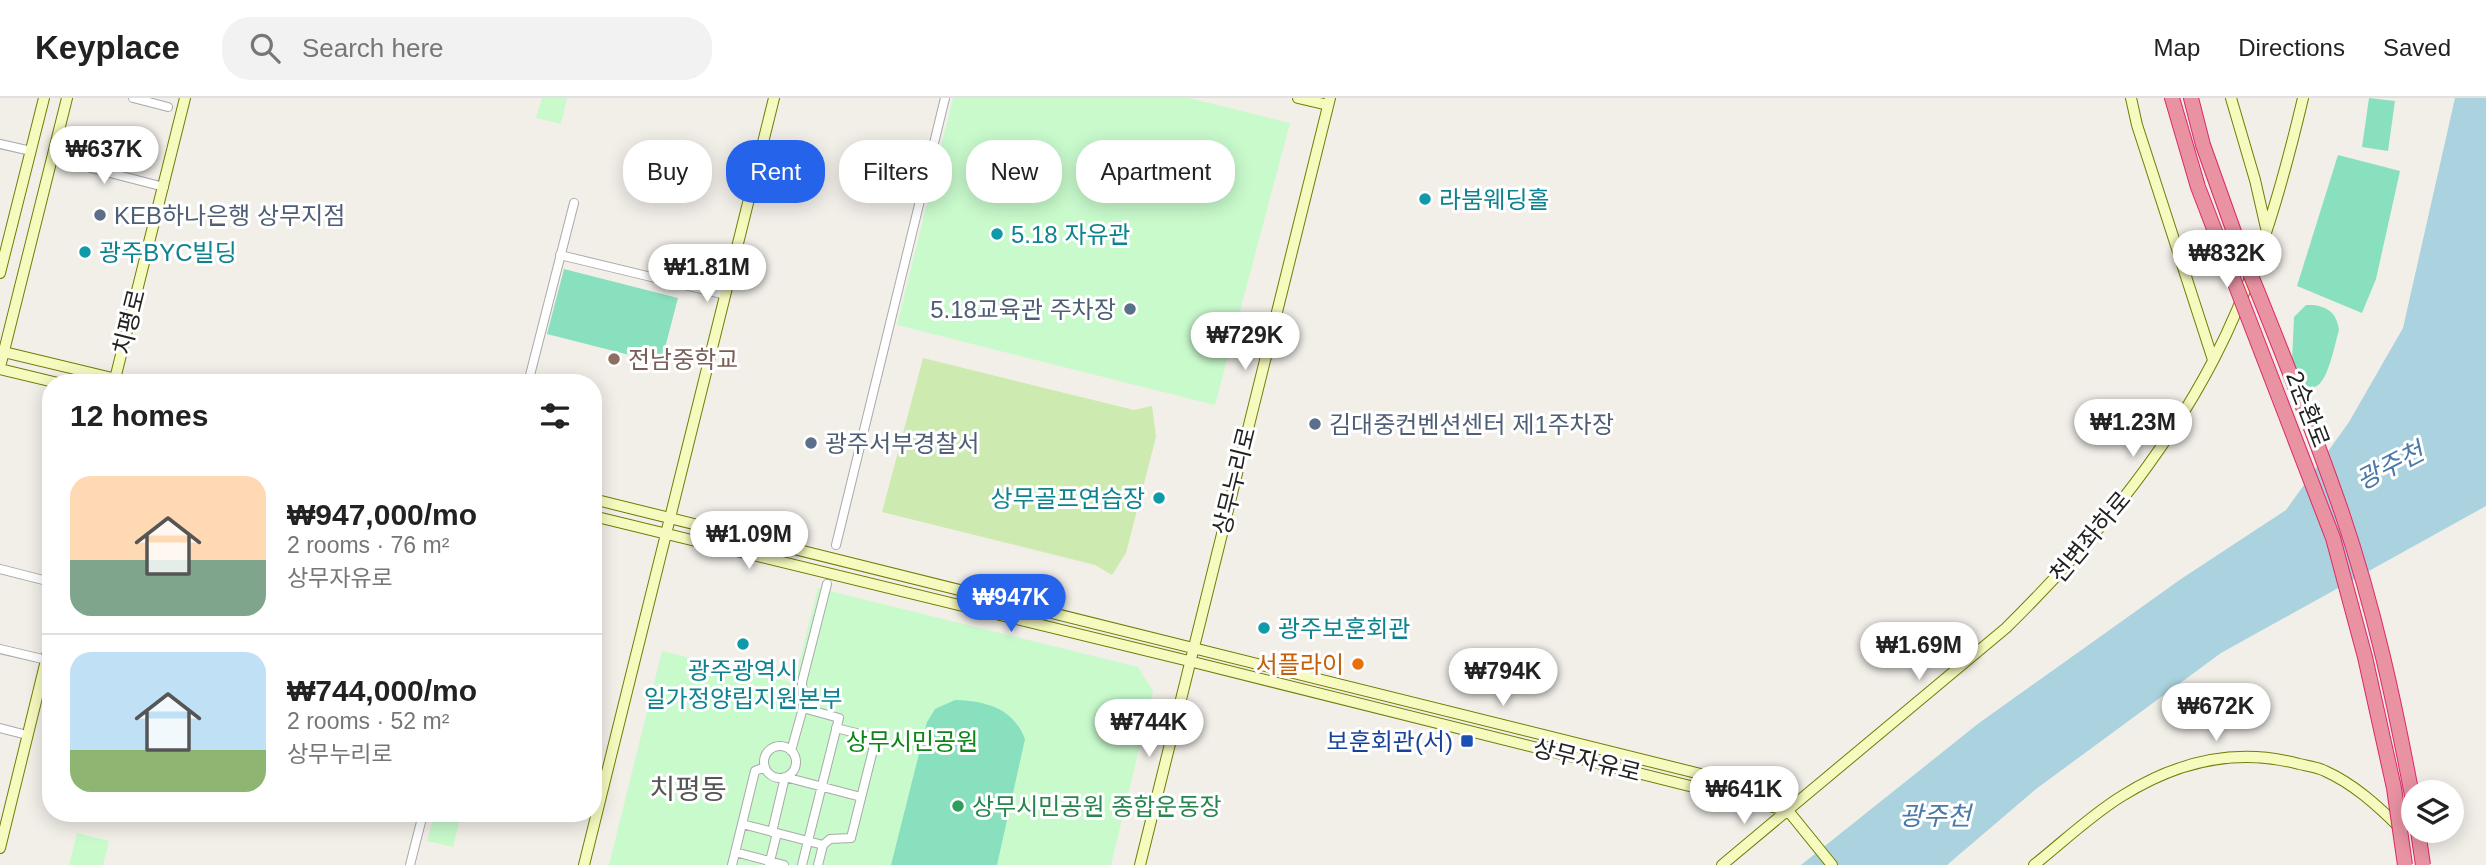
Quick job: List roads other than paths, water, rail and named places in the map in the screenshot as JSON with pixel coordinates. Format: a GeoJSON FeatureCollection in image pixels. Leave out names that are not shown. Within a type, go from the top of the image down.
{"type":"FeatureCollection","features":[{"type":"Feature","properties":{"kind":"highway","name":"2순환로"},"geometry":{"type":"LineString","coordinates":[[2172,98],[2198,187],[2333,538],[2365,657],[2394,788],[2405,865]]}},
{"type":"Feature","properties":{"kind":"highway","name":"2순환로"},"geometry":{"type":"LineString","coordinates":[[2191,98],[2203,145],[2239,246],[2342,514],[2372,615],[2409,780]]}},
{"type":"Feature","properties":{"kind":"highway"},"geometry":{"type":"LineString","coordinates":[[2416,843],[2423,865]]}},
{"type":"Feature","properties":{"kind":"street"},"geometry":{"type":"LineString","coordinates":[[0,273],[44,98]]}},
{"type":"Feature","properties":{"kind":"street"},"geometry":{"type":"LineString","coordinates":[[42,379],[0,368],[2,351],[67,98]]}},
{"type":"Feature","properties":{"kind":"street"},"geometry":{"type":"LineString","coordinates":[[133,98],[168,107]]}},
{"type":"Feature","properties":{"kind":"street","name":"치평로"},"geometry":{"type":"LineString","coordinates":[[116,374],[185,98]]}},
{"type":"Feature","properties":{"kind":"street"},"geometry":{"type":"LineString","coordinates":[[602,776],[666,534],[774,98]]}},
{"type":"Feature","properties":{"kind":"street"},"geometry":{"type":"LineString","coordinates":[[836,545],[945,98]]}},
{"type":"Feature","properties":{"kind":"street"},"geometry":{"type":"LineString","coordinates":[[1298,98],[1329,102]]}},
{"type":"Feature","properties":{"kind":"street"},"geometry":{"type":"LineString","coordinates":[[2131,98],[2213,360]]}},
{"type":"Feature","properties":{"kind":"street"},"geometry":{"type":"LineString","coordinates":[[2231,98],[2255,180],[2266,230]]}},
{"type":"Feature","properties":{"kind":"street","name":"천변좌하로"},"geometry":{"type":"LineString","coordinates":[[1722,865],[2006,628],[2057,578],[2098,532],[2157,453],[2213,360],[2237,308],[2266,230],[2291,150],[2303,98]]}},
{"type":"Feature","properties":{"kind":"street","name":"상무누리로"},"geometry":{"type":"LineString","coordinates":[[1140,865],[1329,102]]}},
{"type":"Feature","properties":{"kind":"street"},"geometry":{"type":"LineString","coordinates":[[0,144],[31,151]]}},
{"type":"Feature","properties":{"kind":"street"},"geometry":{"type":"LineString","coordinates":[[52,158],[164,187]]}},
{"type":"Feature","properties":{"kind":"street"},"geometry":{"type":"LineString","coordinates":[[530,374],[573,203]]}},
{"type":"Feature","properties":{"kind":"street"},"geometry":{"type":"LineString","coordinates":[[560,255],[726,295]]}},
{"type":"Feature","properties":{"kind":"street"},"geometry":{"type":"LineString","coordinates":[[2,351],[88,374]]}},
{"type":"Feature","properties":{"kind":"street","name":"상무자유로"},"geometry":{"type":"LineString","coordinates":[[602,501],[1773,792],[1786,810]]}},
{"type":"Feature","properties":{"kind":"street","name":"상무자유로"},"geometry":{"type":"LineString","coordinates":[[602,518],[1786,810]]}},
{"type":"Feature","properties":{"kind":"street"},"geometry":{"type":"LineString","coordinates":[[0,569],[42,580]]}},
{"type":"Feature","properties":{"kind":"street"},"geometry":{"type":"LineString","coordinates":[[791,751],[803,708],[802,682],[827,584]]}},
{"type":"Feature","properties":{"kind":"street"},"geometry":{"type":"LineString","coordinates":[[0,649],[42,659]]}},
{"type":"Feature","properties":{"kind":"street"},"geometry":{"type":"LineString","coordinates":[[0,848],[42,681]]}},
{"type":"Feature","properties":{"kind":"street"},"geometry":{"type":"LineString","coordinates":[[802,865],[839,718],[803,708]]}},
{"type":"Feature","properties":{"kind":"street"},"geometry":{"type":"LineString","coordinates":[[0,728],[27,735]]}},
{"type":"Feature","properties":{"kind":"street"},"geometry":{"type":"LineString","coordinates":[[818,865],[823,845],[830,839],[851,838],[876,738],[836,728]]}},
{"type":"Feature","properties":{"kind":"street"},"geometry":{"type":"LineString","coordinates":[[770,863],[785,777],[796,761],[791,751],[782,746],[772,748],[765,757],[765,767],[776,777],[785,777],[861,797]]}},
{"type":"Feature","properties":{"kind":"street"},"geometry":{"type":"LineString","coordinates":[[2034,865],[2120,797],[2150,780],[2183,766],[2232,756],[2284,760],[2323,769],[2365,795],[2401,823]]}},
{"type":"Feature","properties":{"kind":"street"},"geometry":{"type":"LineString","coordinates":[[732,865],[755,771],[765,767]]}},
{"type":"Feature","properties":{"kind":"street"},"geometry":{"type":"LineString","coordinates":[[1786,810],[1832,865]]}},
{"type":"Feature","properties":{"kind":"street"},"geometry":{"type":"LineString","coordinates":[[410,865],[421,822]]}},
{"type":"Feature","properties":{"kind":"street"},"geometry":{"type":"LineString","coordinates":[[583,865],[592,822]]}},
{"type":"Feature","properties":{"kind":"street"},"geometry":{"type":"LineString","coordinates":[[742,824],[823,845]]}},
{"type":"Feature","properties":{"kind":"street"},"geometry":{"type":"LineString","coordinates":[[2417,843],[2428,865]]}},
{"type":"Feature","properties":{"kind":"street"},"geometry":{"type":"LineString","coordinates":[[735,852],[784,865]]}},
{"type":"Feature","properties":{"kind":"water","name":"광주천"},"geometry":{"type":"Polygon","coordinates":[[[2455,98],[2486,98],[2486,506],[2221,653],[2036,789],[1947,865],[1801,865],[1979,723],[2181,579],[2286,510],[2349,422],[2403,328],[2455,98]]]}},
{"type":"Feature","properties":{"kind":"place","name":"라붐웨딩홀"},"geometry":{"type":"Point","coordinates":[1425,199]}},
{"type":"Feature","properties":{"kind":"place","name":"KEB하나은행 상무지점"},"geometry":{"type":"Point","coordinates":[100,215]}},
{"type":"Feature","properties":{"kind":"place","name":"5.18 자유관"},"geometry":{"type":"Point","coordinates":[997,234]}},
{"type":"Feature","properties":{"kind":"place","name":"광주BYC빌딩"},"geometry":{"type":"Point","coordinates":[85,252]}},
{"type":"Feature","properties":{"kind":"place","name":"5.18교육관 주차장"},"geometry":{"type":"Point","coordinates":[1130,309]}},
{"type":"Feature","properties":{"kind":"place","name":"전남중학교"},"geometry":{"type":"Point","coordinates":[614,359]}},
{"type":"Feature","properties":{"kind":"place","name":"김대중컨벤션센터 제1주차장"},"geometry":{"type":"Point","coordinates":[1315,424]}},
{"type":"Feature","properties":{"kind":"place","name":"광주서부경찰서"},"geometry":{"type":"Point","coordinates":[811,443]}},
{"type":"Feature","properties":{"kind":"place","name":"상무골프연습장"},"geometry":{"type":"Point","coordinates":[1159,498]}},
{"type":"Feature","properties":{"kind":"place","name":"광주보훈회관"},"geometry":{"type":"Point","coordinates":[1264,628]}},
{"type":"Feature","properties":{"kind":"place","name":"광주광역시 일가정양립지원본부"},"geometry":{"type":"Point","coordinates":[743,644]}},
{"type":"Feature","properties":{"kind":"place","name":"서플라이"},"geometry":{"type":"Point","coordinates":[1358,664]}},
{"type":"Feature","properties":{"kind":"place","name":"보훈회관(서)"},"geometry":{"type":"Point","coordinates":[1467,741]}},
{"type":"Feature","properties":{"kind":"place","name":"상무시민공원 종합운동장"},"geometry":{"type":"Point","coordinates":[958,806]}},
{"type":"Feature","properties":{"kind":"district","name":"치평동"},"geometry":{"type":"Point","coordinates":[688,789]}},
{"type":"Feature","properties":{"kind":"park label","name":"상무시민공원"},"geometry":{"type":"Point","coordinates":[912,741]}}]}
